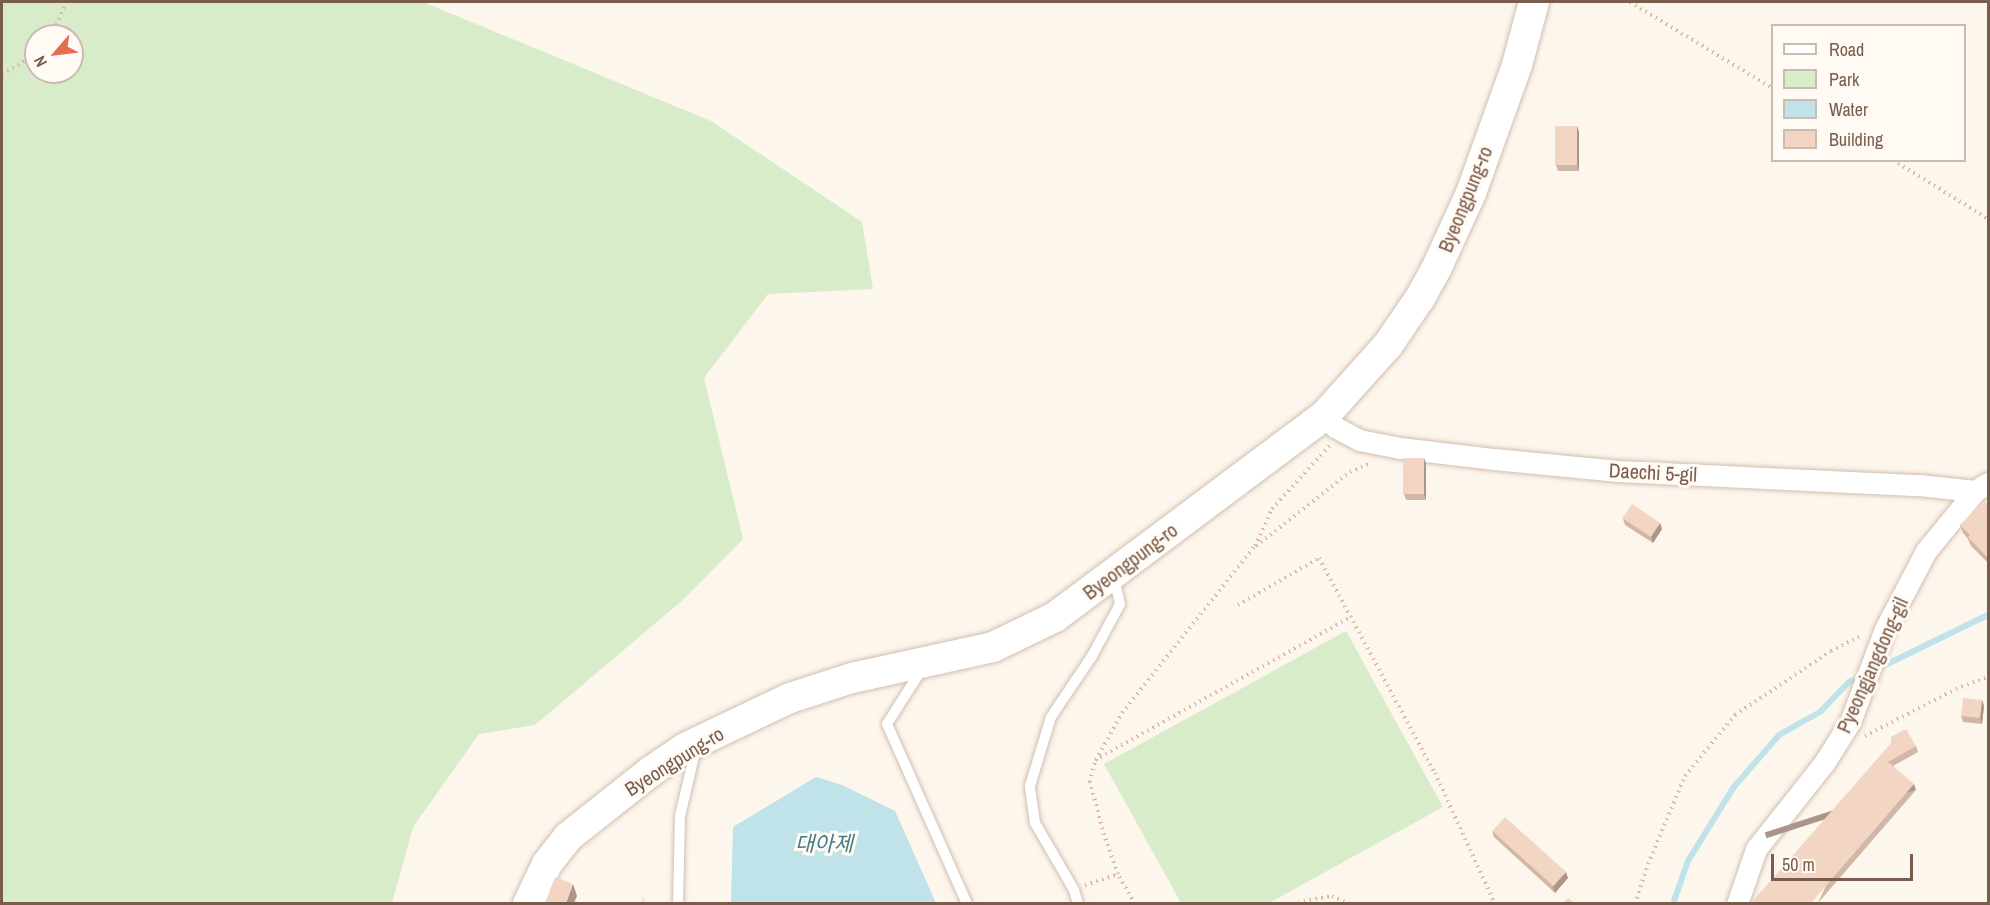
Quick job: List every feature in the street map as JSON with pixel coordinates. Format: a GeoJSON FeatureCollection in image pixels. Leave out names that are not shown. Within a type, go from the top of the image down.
{"type":"FeatureCollection","features":[{"type":"Feature","properties":{"kind":"main road","name":"Byeongpung-ro"},"geometry":{"type":"LineString","coordinates":[[528,903],[547,864],[568,837],[650,772],[698,742],[790,698],[852,678],[993,647],[1055,617],[1113,573],[1335,423],[1420,298],[1437,267],[1475,182],[1517,65],[1534,2]]}},
{"type":"Feature","properties":{"kind":"street","name":"Daechi 5-gil"},"geometry":{"type":"LineString","coordinates":[[1335,423],[1359,440],[1407,449],[1618,471],[1982,487]]}},
{"type":"Feature","properties":{"kind":"street","name":"Pyeongjangdong-gil"},"geometry":{"type":"LineString","coordinates":[[1737,903],[1756,849],[1836,745],[1852,718],[1888,626],[1926,551],[1982,487]]}},
{"type":"Feature","properties":{"kind":"lane"},"geometry":{"type":"LineString","coordinates":[[1078,903],[1074,890],[1035,823],[1030,786],[1051,717],[1092,656],[1120,604],[1113,573]]}},
{"type":"Feature","properties":{"kind":"lane"},"geometry":{"type":"LineString","coordinates":[[927,661],[887,724],[967,903]]}},
{"type":"Feature","properties":{"kind":"lane"},"geometry":{"type":"LineString","coordinates":[[678,903],[680,816],[698,742]]}},
{"type":"Feature","properties":{"kind":"path"},"geometry":{"type":"LineString","coordinates":[[57,24],[66,2]]}},
{"type":"Feature","properties":{"kind":"path"},"geometry":{"type":"LineString","coordinates":[[1630,2],[1771,87]]}},
{"type":"Feature","properties":{"kind":"path"},"geometry":{"type":"LineString","coordinates":[[2,74],[24,61]]}},
{"type":"Feature","properties":{"kind":"path"},"geometry":{"type":"LineString","coordinates":[[1896,162],[1989,219]]}},
{"type":"Feature","properties":{"kind":"path"},"geometry":{"type":"LineString","coordinates":[[1256,546],[1272,508],[1335,423]]}},
{"type":"Feature","properties":{"kind":"path"},"geometry":{"type":"LineString","coordinates":[[1135,903],[1118,874],[1104,835],[1090,782],[1095,760],[1122,713],[1256,546],[1350,472],[1407,449]]}},
{"type":"Feature","properties":{"kind":"path"},"geometry":{"type":"LineString","coordinates":[[1238,605],[1319,558],[1435,773],[1495,903]]}},
{"type":"Feature","properties":{"kind":"path"},"geometry":{"type":"LineString","coordinates":[[1095,760],[1351,617]]}},
{"type":"Feature","properties":{"kind":"path"},"geometry":{"type":"LineString","coordinates":[[1635,903],[1648,864],[1684,776],[1736,715],[1831,651],[1888,626]]}},
{"type":"Feature","properties":{"kind":"path"},"geometry":{"type":"LineString","coordinates":[[1836,745],[1876,732],[1956,689],[1989,677]]}},
{"type":"Feature","properties":{"kind":"path"},"geometry":{"type":"LineString","coordinates":[[1074,890],[1118,874]]}},
{"type":"Feature","properties":{"kind":"path"},"geometry":{"type":"LineString","coordinates":[[1292,903],[1332,897],[1349,903]]}},
{"type":"Feature","properties":{"kind":"green space"},"geometry":{"type":"Polygon","coordinates":[[[2,2],[423,2],[711,121],[862,222],[873,289],[768,294],[704,378],[743,539],[684,599],[535,725],[479,734],[413,827],[392,903],[2,903],[2,2]]]}},
{"type":"Feature","properties":{"kind":"green space"},"geometry":{"type":"Polygon","coordinates":[[[1346,631],[1443,807],[1269,903],[1181,903],[1104,764],[1346,631]]]}},
{"type":"Feature","properties":{"kind":"water","name":"대아제"},"geometry":{"type":"Polygon","coordinates":[[[816,777],[842,785],[895,811],[936,903],[731,903],[733,827],[816,777]]]}},
{"type":"Feature","properties":{"kind":"building"},"geometry":{"type":"Polygon","coordinates":[[[1555,126],[1577,126],[1577,165],[1555,165],[1555,126]]]}},
{"type":"Feature","properties":{"kind":"building"},"geometry":{"type":"Polygon","coordinates":[[[1403,458],[1424,458],[1424,494],[1403,494],[1403,458]]]}},
{"type":"Feature","properties":{"kind":"building"},"geometry":{"type":"Polygon","coordinates":[[[1984,501],[1989,505],[1989,559],[1960,525],[1984,501]]]}},
{"type":"Feature","properties":{"kind":"building"},"geometry":{"type":"Polygon","coordinates":[[[1632,504],[1660,523],[1651,537],[1622,518],[1632,504]]]}},
{"type":"Feature","properties":{"kind":"building"},"geometry":{"type":"Polygon","coordinates":[[[1963,698],[1982,700],[1980,718],[1961,716],[1963,698]]]}},
{"type":"Feature","properties":{"kind":"building"},"geometry":{"type":"Polygon","coordinates":[[[1906,729],[1916,746],[1888,762],[1914,784],[1811,903],[1751,903],[1893,741],[1891,737],[1906,729]]]}},
{"type":"Feature","properties":{"kind":"building"},"geometry":{"type":"Polygon","coordinates":[[[1505,817],[1566,872],[1553,886],[1492,831],[1505,817]]]}},
{"type":"Feature","properties":{"kind":"building"},"geometry":{"type":"Polygon","coordinates":[[[555,877],[573,884],[566,903],[545,903],[555,877]]]}},
{"type":"Feature","properties":{"kind":"building"},"geometry":{"type":"Polygon","coordinates":[[[1568,898],[1575,903],[1563,903],[1568,898]]]}},
{"type":"Feature","properties":{"kind":"waterway"},"geometry":{"type":"LineString","coordinates":[[1875,670],[1988,615]]}},
{"type":"Feature","properties":{"kind":"waterway"},"geometry":{"type":"LineString","coordinates":[[1673,904],[1688,861],[1733,788],[1779,735],[1820,712],[1849,682],[1860,677]]}}]}
